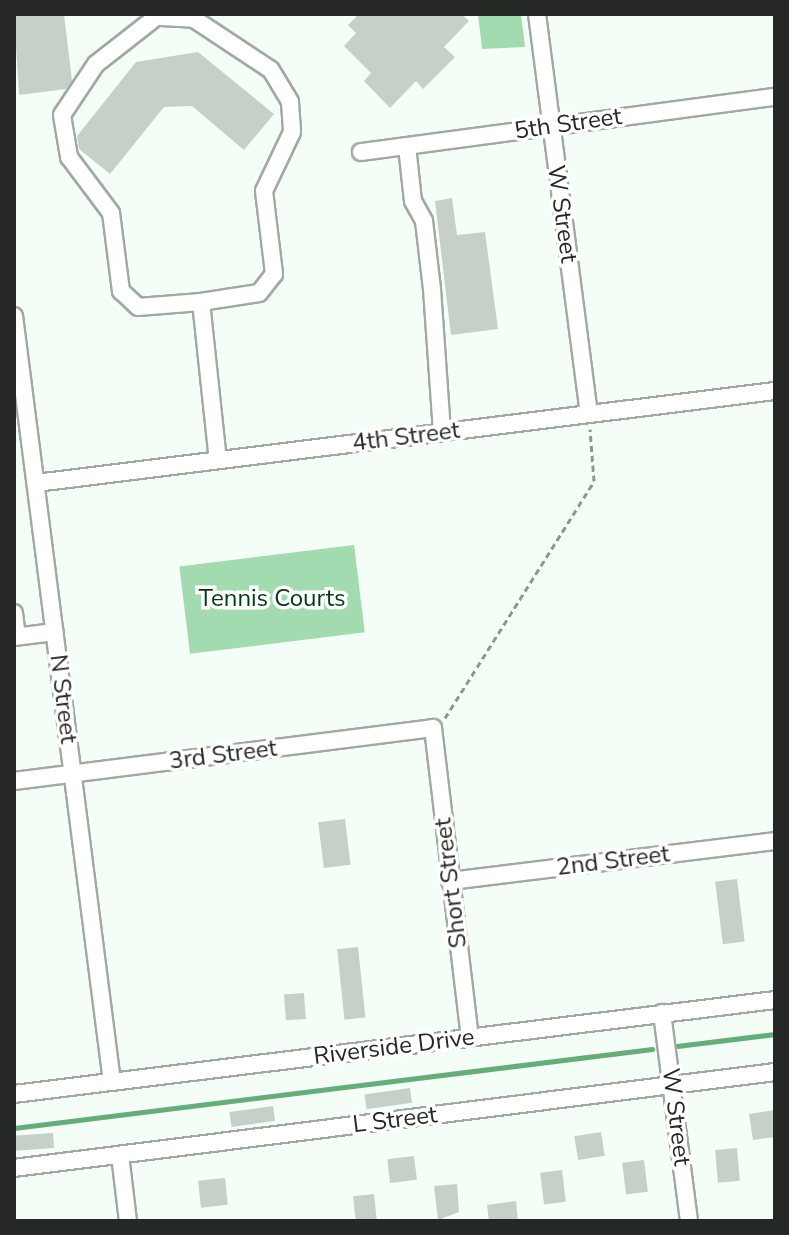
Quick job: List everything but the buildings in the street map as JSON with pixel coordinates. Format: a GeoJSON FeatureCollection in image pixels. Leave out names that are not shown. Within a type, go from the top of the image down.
{"type":"FeatureCollection","features":[{"type":"Feature","properties":{"kind":"street","name":"W Street"},"geometry":{"type":"LineString","coordinates":[[537,14],[549,126],[589,413]]}},
{"type":"Feature","properties":{"kind":"street"},"geometry":{"type":"LineString","coordinates":[[161,15],[194,19],[271,70],[290,102],[292,132],[264,191],[274,274],[259,293],[138,307],[121,291],[111,213],[69,157],[62,115],[96,64],[130,33],[161,15]]}},
{"type":"Feature","properties":{"kind":"street","name":"5th Street"},"geometry":{"type":"LineString","coordinates":[[361,152],[775,97]]}},
{"type":"Feature","properties":{"kind":"street"},"geometry":{"type":"LineString","coordinates":[[407,146],[413,201],[424,221],[431,276],[442,432]]}},
{"type":"Feature","properties":{"kind":"street"},"geometry":{"type":"LineString","coordinates":[[201,302],[218,460]]}},
{"type":"Feature","properties":{"kind":"street","name":"N Street"},"geometry":{"type":"LineString","coordinates":[[14,316],[18,376],[36,483],[112,1082]]}},
{"type":"Feature","properties":{"kind":"street","name":"4th Street"},"geometry":{"type":"LineString","coordinates":[[36,483],[775,391]]}},
{"type":"Feature","properties":{"kind":"street"},"geometry":{"type":"LineString","coordinates":[[14,613],[15,637],[55,632]]}},
{"type":"Feature","properties":{"kind":"street","name":"3rd Street"},"geometry":{"type":"LineString","coordinates":[[14,781],[433,728]]}},
{"type":"Feature","properties":{"kind":"street","name":"Short Street"},"geometry":{"type":"LineString","coordinates":[[433,728],[470,1037]]}},
{"type":"Feature","properties":{"kind":"street","name":"2nd Street"},"geometry":{"type":"LineString","coordinates":[[450,881],[775,841]]}},
{"type":"Feature","properties":{"kind":"street","name":"Riverside Drive"},"geometry":{"type":"LineString","coordinates":[[14,1094],[775,1000]]}},
{"type":"Feature","properties":{"kind":"street","name":"W Street"},"geometry":{"type":"LineString","coordinates":[[662,1013],[689,1221]]}},
{"type":"Feature","properties":{"kind":"street","name":"L Street"},"geometry":{"type":"LineString","coordinates":[[14,1168],[775,1072]]}},
{"type":"Feature","properties":{"kind":"street"},"geometry":{"type":"LineString","coordinates":[[120,1155],[128,1221]]}},
{"type":"Feature","properties":{"kind":"path"},"geometry":{"type":"LineString","coordinates":[[433,728],[449,715],[594,481],[589,413]]}},
{"type":"Feature","properties":{"kind":"green space"},"geometry":{"type":"Polygon","coordinates":[[[478,14],[521,14],[525,47],[482,49],[478,14]]]}},
{"type":"Feature","properties":{"kind":"green space","name":"Tennis Courts"},"geometry":{"type":"Polygon","coordinates":[[[354,545],[365,632],[190,654],[179,566],[354,545]]]}},
{"type":"Feature","properties":{"kind":"waterway"},"geometry":{"type":"LineString","coordinates":[[677,1046],[775,1034]]}},
{"type":"Feature","properties":{"kind":"waterway"},"geometry":{"type":"LineString","coordinates":[[14,1128],[652,1049]]}}]}
